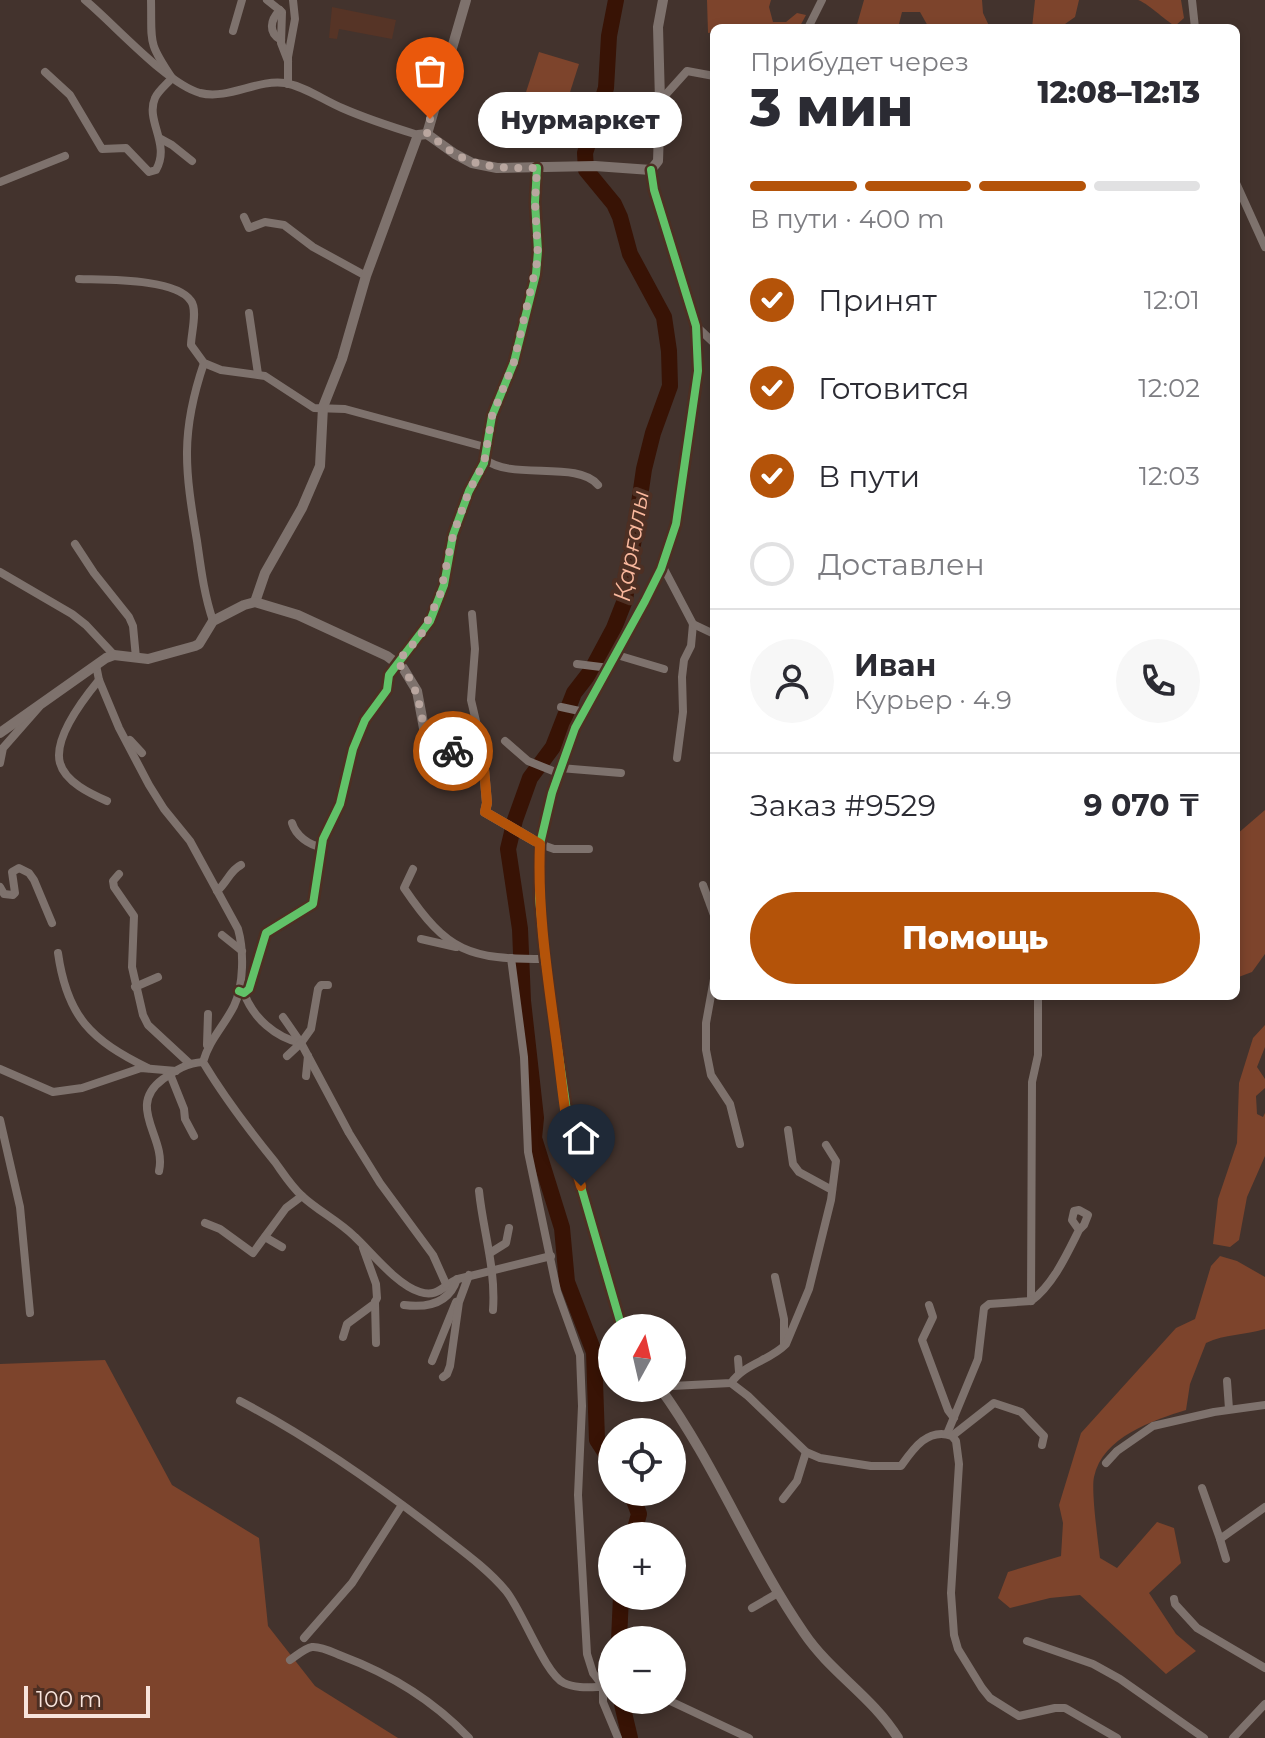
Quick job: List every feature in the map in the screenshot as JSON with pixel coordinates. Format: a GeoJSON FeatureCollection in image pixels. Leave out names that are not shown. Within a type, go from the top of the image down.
{"type":"FeatureCollection","features":[{"type":"Feature","properties":{"kind":"street"},"geometry":{"type":"LineString","coordinates":[[85,0],[172,78],[202,96],[265,84],[288,84],[353,113],[422,134],[472,163],[497,168],[595,166],[651,170]]}},
{"type":"Feature","properties":{"kind":"street"},"geometry":{"type":"LineString","coordinates":[[151,0],[151,42],[155,54],[172,78]]}},
{"type":"Feature","properties":{"kind":"street"},"geometry":{"type":"LineString","coordinates":[[233,31],[242,0]]}},
{"type":"Feature","properties":{"kind":"street"},"geometry":{"type":"LineString","coordinates":[[267,0],[280,10],[283,20],[281,40],[288,62]]}},
{"type":"Feature","properties":{"kind":"street"},"geometry":{"type":"LineString","coordinates":[[288,84],[295,19],[293,0]]}},
{"type":"Feature","properties":{"kind":"street"},"geometry":{"type":"LineString","coordinates":[[255,602],[265,573],[302,508],[320,466],[323,407],[342,359],[366,276],[422,134],[466,0]]}},
{"type":"Feature","properties":{"kind":"street"},"geometry":{"type":"LineString","coordinates":[[618,1314],[575,1166],[545,959],[539,898],[540,844],[579,711],[604,667],[617,655],[662,565],[676,524],[692,429],[698,371],[696,326],[654,190],[651,170],[658,161],[658,27],[663,0]]}},
{"type":"Feature","properties":{"kind":"street"},"geometry":{"type":"LineString","coordinates":[[810,24],[822,0]]}},
{"type":"Feature","properties":{"kind":"street"},"geometry":{"type":"LineString","coordinates":[[1192,0],[1195,24]]}},
{"type":"Feature","properties":{"kind":"street"},"geometry":{"type":"LineString","coordinates":[[660,101],[687,71],[710,75]]}},
{"type":"Feature","properties":{"kind":"street"},"geometry":{"type":"LineString","coordinates":[[45,72],[70,95],[102,149],[126,148],[145,169],[153,172],[161,160],[161,139],[154,113],[155,98],[172,78]]}},
{"type":"Feature","properties":{"kind":"street"},"geometry":{"type":"LineString","coordinates":[[161,139],[192,161]]}},
{"type":"Feature","properties":{"kind":"street"},"geometry":{"type":"LineString","coordinates":[[0,182],[65,156]]}},
{"type":"Feature","properties":{"kind":"street"},"geometry":{"type":"LineString","coordinates":[[241,992],[249,989],[266,933],[313,904],[321,847],[327,827],[340,804],[353,749],[365,720],[383,698],[389,675],[430,621],[444,585],[453,535],[485,459],[492,416],[514,362],[536,274],[537,168]]}},
{"type":"Feature","properties":{"kind":"street"},"geometry":{"type":"LineString","coordinates":[[1240,192],[1265,247]]}},
{"type":"Feature","properties":{"kind":"street"},"geometry":{"type":"LineString","coordinates":[[244,217],[249,228],[276,221],[313,247],[366,276]]}},
{"type":"Feature","properties":{"kind":"street"},"geometry":{"type":"LineString","coordinates":[[79,279],[142,282],[170,288],[186,296],[193,307],[191,345],[204,363],[221,370],[258,374],[314,408],[345,409],[485,447]]}},
{"type":"Feature","properties":{"kind":"street"},"geometry":{"type":"LineString","coordinates":[[249,313],[258,374]]}},
{"type":"Feature","properties":{"kind":"street"},"geometry":{"type":"LineString","coordinates":[[696,326],[710,339]]}},
{"type":"Feature","properties":{"kind":"street"},"geometry":{"type":"LineString","coordinates":[[204,363],[190,408],[186,459],[201,580],[213,621]]}},
{"type":"Feature","properties":{"kind":"street"},"geometry":{"type":"LineString","coordinates":[[485,459],[515,470],[580,475],[594,480],[598,485]]}},
{"type":"Feature","properties":{"kind":"street"},"geometry":{"type":"LineString","coordinates":[[75,544],[129,617],[133,626],[136,658]]}},
{"type":"Feature","properties":{"kind":"street"},"geometry":{"type":"LineString","coordinates":[[662,565],[693,624],[691,646],[684,660],[683,712],[677,758]]}},
{"type":"Feature","properties":{"kind":"street"},"geometry":{"type":"LineString","coordinates":[[0,572],[72,614],[114,655]]}},
{"type":"Feature","properties":{"kind":"street"},"geometry":{"type":"LineString","coordinates":[[0,733],[114,655],[136,658],[174,653],[195,646],[213,621],[231,609],[255,602],[298,615],[397,662],[410,676],[417,691],[426,739],[438,747],[455,751],[482,746]]}},
{"type":"Feature","properties":{"kind":"street"},"geometry":{"type":"LineString","coordinates":[[472,614],[475,649],[471,700],[482,746],[487,803],[485,812],[554,849],[589,849]]}},
{"type":"Feature","properties":{"kind":"street"},"geometry":{"type":"LineString","coordinates":[[693,624],[710,632]]}},
{"type":"Feature","properties":{"kind":"street"},"geometry":{"type":"LineString","coordinates":[[617,655],[664,669]]}},
{"type":"Feature","properties":{"kind":"street"},"geometry":{"type":"LineString","coordinates":[[582,664],[604,667]]}},
{"type":"Feature","properties":{"kind":"street"},"geometry":{"type":"LineString","coordinates":[[96,665],[99,680],[125,738],[158,799],[190,841],[234,918],[242,942],[241,992],[207,1046]]}},
{"type":"Feature","properties":{"kind":"street"},"geometry":{"type":"LineString","coordinates":[[99,680],[72,719],[62,740],[60,762],[75,784],[107,801]]}},
{"type":"Feature","properties":{"kind":"street"},"geometry":{"type":"LineString","coordinates":[[0,763],[3,748],[40,706]]}},
{"type":"Feature","properties":{"kind":"street"},"geometry":{"type":"LineString","coordinates":[[561,707],[579,711]]}},
{"type":"Feature","properties":{"kind":"street"},"geometry":{"type":"LineString","coordinates":[[125,738],[142,753]]}},
{"type":"Feature","properties":{"kind":"street"},"geometry":{"type":"LineString","coordinates":[[505,741],[511,749],[543,769],[621,773]]}},
{"type":"Feature","properties":{"kind":"street"},"geometry":{"type":"LineString","coordinates":[[292,823],[305,840],[321,847]]}},
{"type":"Feature","properties":{"kind":"street"},"geometry":{"type":"LineString","coordinates":[[217,891],[226,884],[233,870],[241,865]]}},
{"type":"Feature","properties":{"kind":"street"},"geometry":{"type":"LineString","coordinates":[[0,887],[4,894],[13,895],[12,872],[16,868],[24,869],[34,880],[52,923]]}},
{"type":"Feature","properties":{"kind":"street"},"geometry":{"type":"LineString","coordinates":[[413,869],[404,888],[456,947]]}},
{"type":"Feature","properties":{"kind":"street"},"geometry":{"type":"LineString","coordinates":[[119,874],[113,881],[114,887],[134,916],[132,967],[135,987],[148,1025],[189,1063]]}},
{"type":"Feature","properties":{"kind":"street"},"geometry":{"type":"LineString","coordinates":[[703,885],[710,904]]}},
{"type":"Feature","properties":{"kind":"street"},"geometry":{"type":"LineString","coordinates":[[222,935],[242,951]]}},
{"type":"Feature","properties":{"kind":"street"},"geometry":{"type":"LineString","coordinates":[[421,939],[477,955],[545,959]]}},
{"type":"Feature","properties":{"kind":"street"},"geometry":{"type":"LineString","coordinates":[[58,953],[62,981],[80,1020],[106,1045],[148,1068]]}},
{"type":"Feature","properties":{"kind":"street"},"geometry":{"type":"LineString","coordinates":[[512,958],[524,1057],[528,1152],[557,1291],[580,1355],[582,1406],[578,1495],[587,1654],[593,1673],[598,1678]]}},
{"type":"Feature","properties":{"kind":"street"},"geometry":{"type":"LineString","coordinates":[[135,987],[158,977]]}},
{"type":"Feature","properties":{"kind":"street"},"geometry":{"type":"LineString","coordinates":[[287,1056],[311,1029],[318,989],[321,985],[328,985]]}},
{"type":"Feature","properties":{"kind":"street"},"geometry":{"type":"LineString","coordinates":[[241,992],[264,1023],[284,1038],[301,1043]]}},
{"type":"Feature","properties":{"kind":"street"},"geometry":{"type":"LineString","coordinates":[[710,1000],[706,1050],[711,1075],[730,1104],[740,1144]]}},
{"type":"Feature","properties":{"kind":"street"},"geometry":{"type":"LineString","coordinates":[[1031,1301],[1032,1082],[1038,1055],[1038,1000]]}},
{"type":"Feature","properties":{"kind":"street"},"geometry":{"type":"LineString","coordinates":[[208,1014],[203,1062],[228,1101],[302,1196],[339,1222],[363,1248],[420,1292],[436,1294],[446,1284],[469,1275],[551,1256]]}},
{"type":"Feature","properties":{"kind":"street"},"geometry":{"type":"LineString","coordinates":[[283,1017],[308,1055],[349,1133],[380,1183],[433,1255],[446,1284]]}},
{"type":"Feature","properties":{"kind":"street"},"geometry":{"type":"LineString","coordinates":[[306,1076],[308,1055]]}},
{"type":"Feature","properties":{"kind":"street"},"geometry":{"type":"LineString","coordinates":[[159,1171],[160,1151],[148,1121],[149,1096],[155,1085],[173,1073],[189,1063],[203,1062]]}},
{"type":"Feature","properties":{"kind":"street"},"geometry":{"type":"LineString","coordinates":[[0,1069],[53,1092],[91,1086],[132,1069],[148,1068],[173,1073]]}},
{"type":"Feature","properties":{"kind":"street"},"geometry":{"type":"LineString","coordinates":[[173,1073],[194,1136]]}},
{"type":"Feature","properties":{"kind":"street"},"geometry":{"type":"LineString","coordinates":[[0,1120],[20,1207],[30,1313]]}},
{"type":"Feature","properties":{"kind":"street"},"geometry":{"type":"LineString","coordinates":[[788,1130],[793,1164],[799,1172],[832,1190]]}},
{"type":"Feature","properties":{"kind":"street"},"geometry":{"type":"LineString","coordinates":[[731,1383],[739,1372],[784,1346],[809,1289],[836,1161],[826,1145]]}},
{"type":"Feature","properties":{"kind":"street"},"geometry":{"type":"LineString","coordinates":[[479,1191],[482,1222],[493,1270],[493,1310]]}},
{"type":"Feature","properties":{"kind":"street"},"geometry":{"type":"LineString","coordinates":[[205,1223],[220,1229],[253,1253],[286,1208],[302,1196]]}},
{"type":"Feature","properties":{"kind":"street"},"geometry":{"type":"LineString","coordinates":[[490,1253],[506,1243],[509,1228]]}},
{"type":"Feature","properties":{"kind":"street"},"geometry":{"type":"LineString","coordinates":[[950,1435],[978,1359],[984,1308],[989,1304],[1031,1301],[1040,1294],[1079,1230]]}},
{"type":"Feature","properties":{"kind":"street"},"geometry":{"type":"LineString","coordinates":[[265,1237],[282,1247]]}},
{"type":"Feature","properties":{"kind":"street"},"geometry":{"type":"LineString","coordinates":[[363,1248],[376,1284],[376,1343]]}},
{"type":"Feature","properties":{"kind":"street"},"geometry":{"type":"LineString","coordinates":[[432,1361],[469,1275]]}},
{"type":"Feature","properties":{"kind":"street"},"geometry":{"type":"LineString","coordinates":[[775,1277],[784,1319],[784,1346]]}},
{"type":"Feature","properties":{"kind":"street"},"geometry":{"type":"LineString","coordinates":[[404,1305],[420,1306],[441,1301],[449,1296],[457,1279]]}},
{"type":"Feature","properties":{"kind":"street"},"geometry":{"type":"LineString","coordinates":[[443,1377],[450,1366],[461,1294]]}},
{"type":"Feature","properties":{"kind":"street"},"geometry":{"type":"LineString","coordinates":[[343,1337],[347,1324],[375,1301]]}},
{"type":"Feature","properties":{"kind":"street"},"geometry":{"type":"LineString","coordinates":[[929,1305],[933,1317],[922,1340],[948,1410],[954,1418]]}},
{"type":"Feature","properties":{"kind":"street"},"geometry":{"type":"LineString","coordinates":[[738,1359],[739,1372]]}},
{"type":"Feature","properties":{"kind":"street"},"geometry":{"type":"LineString","coordinates":[[1227,1381],[1229,1409]]}},
{"type":"Feature","properties":{"kind":"street"},"geometry":{"type":"LineString","coordinates":[[686,1386],[731,1383],[806,1452],[820,1458],[871,1466],[901,1466],[917,1442],[950,1435],[994,1403],[1021,1412],[1044,1436],[1042,1445]]}},
{"type":"Feature","properties":{"kind":"street"},"geometry":{"type":"LineString","coordinates":[[240,1401],[324,1449],[466,1554],[503,1588],[559,1680],[570,1685],[598,1686]]}},
{"type":"Feature","properties":{"kind":"street"},"geometry":{"type":"LineString","coordinates":[[673,1402],[778,1593],[817,1650],[885,1717],[894,1737]]}},
{"type":"Feature","properties":{"kind":"street"},"geometry":{"type":"LineString","coordinates":[[1106,1463],[1110,1456],[1146,1430],[1229,1409],[1265,1405]]}},
{"type":"Feature","properties":{"kind":"street"},"geometry":{"type":"LineString","coordinates":[[950,1435],[956,1441],[959,1464],[951,1612],[958,1649],[990,1698],[1019,1716],[1065,1708],[1117,1738]]}},
{"type":"Feature","properties":{"kind":"street"},"geometry":{"type":"LineString","coordinates":[[783,1499],[797,1481],[806,1452]]}},
{"type":"Feature","properties":{"kind":"street"},"geometry":{"type":"LineString","coordinates":[[1202,1488],[1226,1559]]}},
{"type":"Feature","properties":{"kind":"street"},"geometry":{"type":"LineString","coordinates":[[304,1638],[352,1583],[402,1505]]}},
{"type":"Feature","properties":{"kind":"street"},"geometry":{"type":"LineString","coordinates":[[1220,1539],[1265,1507]]}},
{"type":"Feature","properties":{"kind":"street"},"geometry":{"type":"LineString","coordinates":[[752,1608],[778,1593]]}},
{"type":"Feature","properties":{"kind":"street"},"geometry":{"type":"LineString","coordinates":[[1174,1599],[1197,1628],[1265,1668]]}},
{"type":"Feature","properties":{"kind":"street"},"geometry":{"type":"LineString","coordinates":[[1027,1641],[1106,1672],[1152,1700],[1204,1738]]}},
{"type":"Feature","properties":{"kind":"street"},"geometry":{"type":"LineString","coordinates":[[290,1660],[311,1647],[376,1668],[441,1711],[469,1738]]}},
{"type":"Feature","properties":{"kind":"street"},"geometry":{"type":"LineString","coordinates":[[1233,1738],[1265,1704]]}},
{"type":"Feature","properties":{"kind":"street"},"geometry":{"type":"LineString","coordinates":[[686,1708],[749,1738]]}},
{"type":"Feature","properties":{"kind":"street"},"geometry":{"type":"LineString","coordinates":[[608,1714],[618,1738]]}},
{"type":"Feature","properties":{"kind":"shaded area"},"geometry":{"type":"Polygon","coordinates":[[[707,0],[771,0],[769,7],[773,22],[786,22],[797,13],[806,15],[801,24],[710,24],[708,33],[707,0]]]}},
{"type":"Feature","properties":{"kind":"shaded area"},"geometry":{"type":"Polygon","coordinates":[[[864,0],[982,0],[988,24],[927,24],[920,12],[902,12],[899,24],[857,24],[864,0]]]}},
{"type":"Feature","properties":{"kind":"shaded area"},"geometry":{"type":"Polygon","coordinates":[[[1035,0],[1079,0],[1075,17],[1065,24],[1032,24],[1035,0]]]}},
{"type":"Feature","properties":{"kind":"shaded area"},"geometry":{"type":"Polygon","coordinates":[[[1138,0],[1181,0],[1184,18],[1172,24],[1138,0]]]}},
{"type":"Feature","properties":{"kind":"shaded area"},"geometry":{"type":"Polygon","coordinates":[[[332,7],[396,20],[392,39],[339,29],[337,39],[329,38],[332,7]]]}},
{"type":"Feature","properties":{"kind":"shaded area"},"geometry":{"type":"Polygon","coordinates":[[[539,52],[579,64],[556,136],[516,123],[539,52]]]}},
{"type":"Feature","properties":{"kind":"shaded area"},"geometry":{"type":"Polygon","coordinates":[[[1265,810],[1265,954],[1252,972],[1240,976],[1240,832],[1265,810]]]}},
{"type":"Feature","properties":{"kind":"shaded area"},"geometry":{"type":"Polygon","coordinates":[[[1265,1025],[1265,1047],[1257,1067],[1265,1079],[1265,1088],[1256,1096],[1257,1114],[1263,1117],[1265,1113],[1265,1156],[1247,1197],[1239,1240],[1230,1247],[1213,1244],[1218,1199],[1237,1143],[1239,1083],[1253,1038],[1265,1025]]]}},
{"type":"Feature","properties":{"kind":"shaded area"},"geometry":{"type":"Polygon","coordinates":[[[1220,1256],[1237,1261],[1265,1277],[1265,1329],[1206,1343],[1190,1384],[1186,1410],[1145,1425],[1118,1441],[1099,1463],[1093,1484],[1100,1558],[1117,1568],[1157,1522],[1174,1528],[1181,1563],[1149,1593],[1176,1634],[1196,1651],[1166,1674],[1080,1595],[1050,1598],[1010,1608],[998,1598],[1008,1572],[1061,1556],[1063,1523],[1059,1505],[1081,1433],[1176,1328],[1195,1319],[1211,1266],[1220,1256]]]}},
{"type":"Feature","properties":{"kind":"shaded area"},"geometry":{"type":"Polygon","coordinates":[[[105,1360],[172,1485],[259,1538],[268,1626],[315,1686],[398,1738],[0,1738],[0,1364],[105,1360]]]}},
{"type":"Feature","properties":{"kind":"waterway","name":"Қарғалы"},"geometry":{"type":"LineString","coordinates":[[598,1442],[594,1352],[567,1282],[562,1228],[534,1138],[536,1118],[523,1001],[520,929],[508,849],[530,778],[553,747],[574,693],[591,671],[625,600],[644,469],[670,386],[664,317],[630,254],[614,204],[586,170],[585,153],[606,88],[609,36],[616,0]]}},
{"type":"Feature","properties":{"kind":"waterway","name":"Қарғалы"},"geometry":{"type":"LineString","coordinates":[[636,1506],[639,1514],[637,1522]]}},
{"type":"Feature","properties":{"kind":"waterway","name":"Қарғалы"},"geometry":{"type":"LineString","coordinates":[[620,1610],[620,1626]]}},
{"type":"Feature","properties":{"kind":"waterway","name":"Қарғалы"},"geometry":{"type":"LineString","coordinates":[[624,1714],[630,1738]]}},
{"type":"Feature","properties":{"kind":"cycle path"},"geometry":{"type":"LineString","coordinates":[[239,991],[244,993],[249,989],[266,933],[313,904],[323,839],[340,804],[353,749],[365,720],[387,690],[389,675],[430,621],[444,585],[453,535],[469,491],[484,463],[492,416],[514,362],[536,274],[537,168]]}},
{"type":"Feature","properties":{"kind":"cycle path"},"geometry":{"type":"LineString","coordinates":[[618,1314],[575,1166],[545,959],[539,898],[540,844],[552,793],[575,728],[661,569],[676,524],[698,371],[696,326],[654,190],[651,170]]}},
{"type":"Feature","properties":{"kind":"way so far"},"geometry":{"type":"LineString","coordinates":[[430,119],[427,134],[472,163],[497,168],[537,168],[538,258],[514,362],[492,416],[484,463],[469,491],[453,535],[444,585],[430,621],[397,662],[410,676],[417,691],[426,739],[431,744],[453,751]]}},
{"type":"Feature","properties":{"kind":"place","name":"Нурмаркет"},"geometry":{"type":"Point","coordinates":[430,119]}},
{"type":"Feature","properties":{"kind":"route"},"geometry":{"type":"LineString","coordinates":[[453,751],[482,745],[487,803],[485,812],[540,844],[539,898],[545,959],[571,1143],[581,1186]]}}]}
